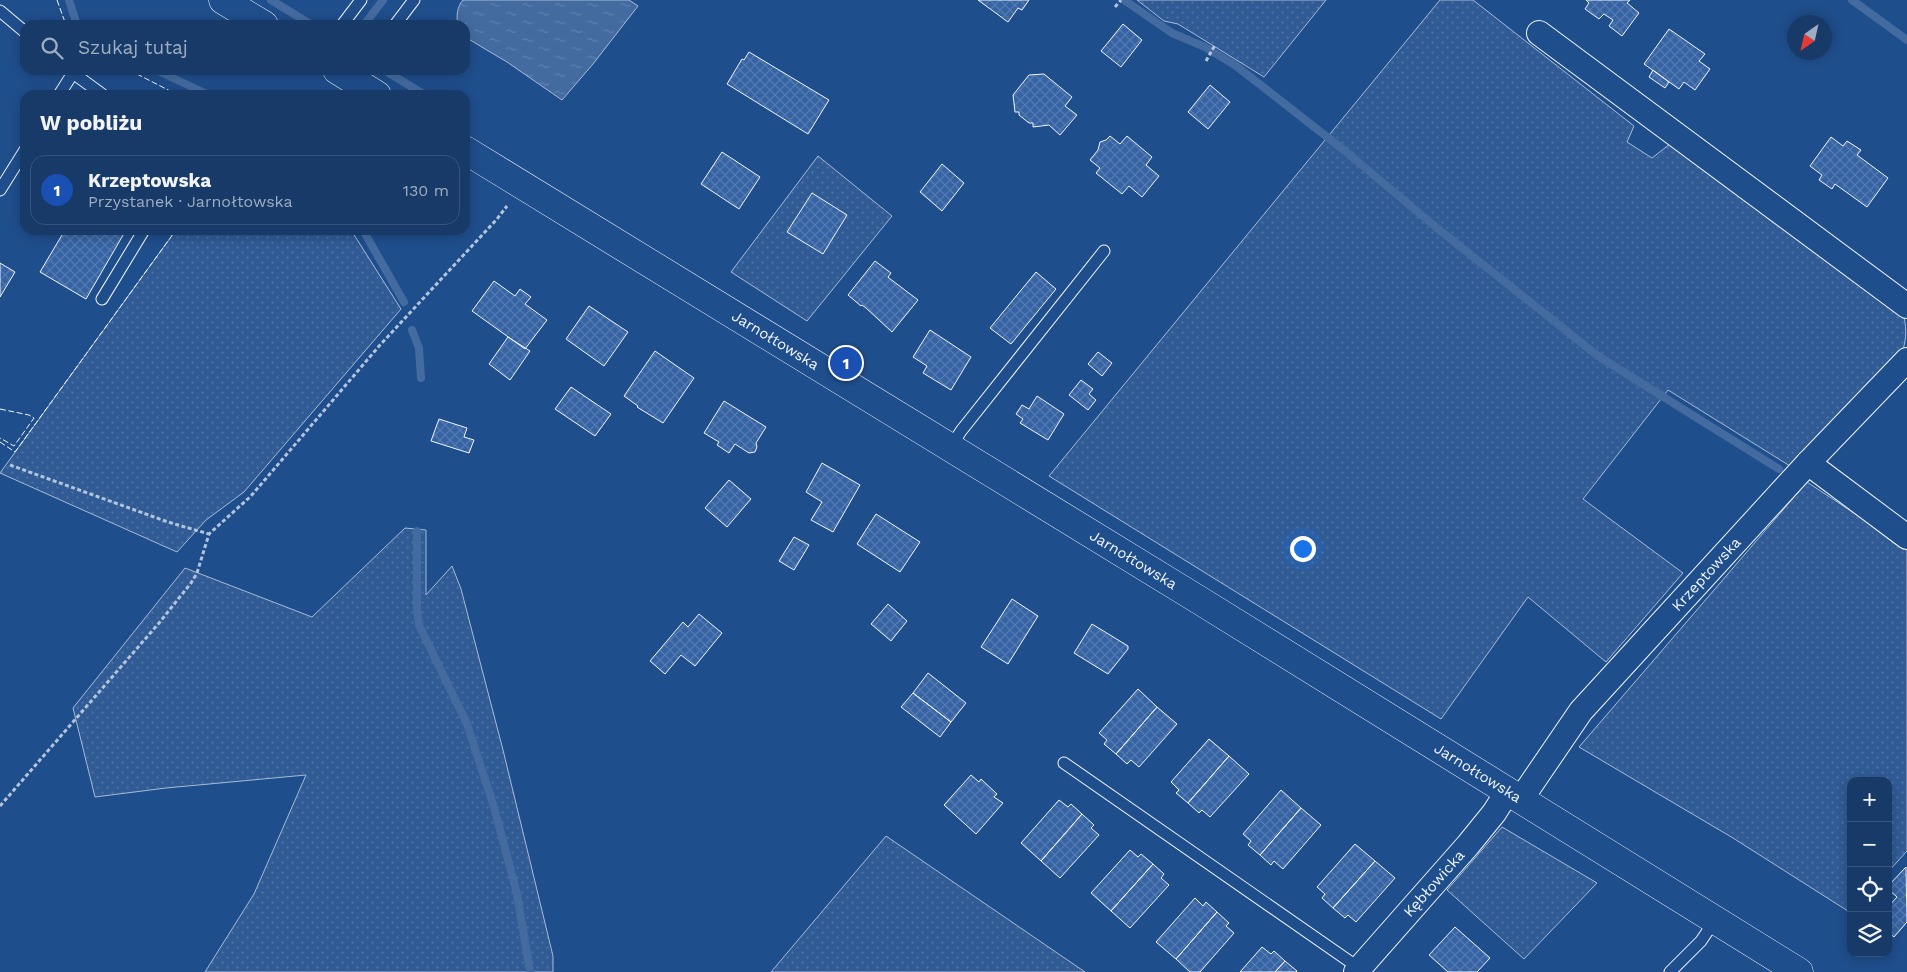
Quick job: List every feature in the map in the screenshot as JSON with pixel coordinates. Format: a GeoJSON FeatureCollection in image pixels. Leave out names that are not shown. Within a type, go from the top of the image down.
{"type":"FeatureCollection","features":[{"type":"Feature","properties":{"kind":"street"},"geometry":{"type":"LineString","coordinates":[[223,0],[256,20]]}},
{"type":"Feature","properties":{"kind":"street"},"geometry":{"type":"LineString","coordinates":[[1539,33],[1907,306]]}},
{"type":"Feature","properties":{"kind":"street","name":"Jarnołtowska"},"geometry":{"type":"LineString","coordinates":[[470,153],[1799,972]]}},
{"type":"Feature","properties":{"kind":"street","name":"Krzeptowska"},"geometry":{"type":"LineString","coordinates":[[1514,795],[1581,711],[1808,463],[1907,360]]}},
{"type":"Feature","properties":{"kind":"street"},"geometry":{"type":"LineString","coordinates":[[1808,463],[1907,537]]}},
{"type":"Feature","properties":{"kind":"street","name":"Kębłowicka"},"geometry":{"type":"LineString","coordinates":[[1357,970],[1494,813],[1514,795]]}},
{"type":"Feature","properties":{"kind":"lane"},"geometry":{"type":"LineString","coordinates":[[346,20],[361,0]]}},
{"type":"Feature","properties":{"kind":"lane"},"geometry":{"type":"LineString","coordinates":[[399,20],[414,0]]}},
{"type":"Feature","properties":{"kind":"lane"},"geometry":{"type":"LineString","coordinates":[[0,11],[20,28]]}},
{"type":"Feature","properties":{"kind":"lane"},"geometry":{"type":"LineString","coordinates":[[62,90],[69,75]]}},
{"type":"Feature","properties":{"kind":"lane"},"geometry":{"type":"LineString","coordinates":[[75,75],[96,90]]}},
{"type":"Feature","properties":{"kind":"lane"},"geometry":{"type":"LineString","coordinates":[[0,190],[20,158]]}},
{"type":"Feature","properties":{"kind":"lane"},"geometry":{"type":"LineString","coordinates":[[102,299],[141,235]]}},
{"type":"Feature","properties":{"kind":"lane"},"geometry":{"type":"LineString","coordinates":[[950,448],[1104,251]]}},
{"type":"Feature","properties":{"kind":"lane"},"geometry":{"type":"LineString","coordinates":[[1064,763],[1357,970]]}},
{"type":"Feature","properties":{"kind":"lane"},"geometry":{"type":"LineString","coordinates":[[1670,972],[1701,941],[1715,920]]}},
{"type":"Feature","properties":{"kind":"path"},"geometry":{"type":"LineString","coordinates":[[1115,7],[1122,0]]}},
{"type":"Feature","properties":{"kind":"path"},"geometry":{"type":"LineString","coordinates":[[1206,61],[1215,45]]}},
{"type":"Feature","properties":{"kind":"path"},"geometry":{"type":"LineString","coordinates":[[0,806],[159,623],[191,583],[209,534],[251,496],[380,345],[497,220],[522,184]]}},
{"type":"Feature","properties":{"kind":"path"},"geometry":{"type":"LineString","coordinates":[[10,465],[168,522],[209,534]]}},
{"type":"Feature","properties":{"kind":"shaded area"},"geometry":{"type":"Polygon","coordinates":[[[1137,0],[1326,0],[1264,77],[1178,24],[1164,21],[1137,0]]]}},
{"type":"Feature","properties":{"kind":"shaded area"},"geometry":{"type":"Polygon","coordinates":[[[1440,0],[1473,0],[1634,126],[1627,142],[1652,158],[1670,144],[1902,311],[1906,332],[1902,353],[1790,466],[1668,390],[1583,499],[1683,573],[1606,662],[1528,597],[1441,719],[1049,476],[1440,0]]]}},
{"type":"Feature","properties":{"kind":"shaded area"},"geometry":{"type":"Polygon","coordinates":[[[818,156],[892,216],[807,321],[731,272],[818,156]]]}},
{"type":"Feature","properties":{"kind":"shaded area"},"geometry":{"type":"Polygon","coordinates":[[[172,235],[354,235],[401,309],[244,492],[206,520],[177,552],[0,473],[172,235]]]}},
{"type":"Feature","properties":{"kind":"shaded area"},"geometry":{"type":"Polygon","coordinates":[[[1807,482],[1907,548],[1907,851],[1892,868],[1892,777],[1847,777],[1847,910],[1733,838],[1579,747],[1807,482]]]}},
{"type":"Feature","properties":{"kind":"shaded area"},"geometry":{"type":"Polygon","coordinates":[[[405,528],[426,530],[426,595],[452,566],[461,589],[503,750],[553,956],[553,972],[205,972],[254,894],[306,775],[166,788],[95,797],[73,708],[185,568],[312,617],[405,528]]]}},
{"type":"Feature","properties":{"kind":"shaded area"},"geometry":{"type":"Polygon","coordinates":[[[1502,827],[1597,883],[1524,959],[1447,890],[1502,827]]]}},
{"type":"Feature","properties":{"kind":"shaded area"},"geometry":{"type":"Polygon","coordinates":[[[886,836],[1085,972],[771,972],[886,836]]]}},
{"type":"Feature","properties":{"kind":"water"},"geometry":{"type":"Polygon","coordinates":[[[463,0],[629,0],[638,6],[562,100],[507,62],[470,40],[470,20],[457,20],[458,9],[463,0]]]}},
{"type":"Feature","properties":{"kind":"building"},"geometry":{"type":"Polygon","coordinates":[[[978,0],[1029,0],[1022,10],[1018,8],[1008,22],[978,0]]]}},
{"type":"Feature","properties":{"kind":"building"},"geometry":{"type":"Polygon","coordinates":[[[1586,0],[1630,0],[1627,3],[1639,13],[1622,36],[1609,26],[1613,20],[1604,14],[1599,19],[1585,9],[1589,3],[1586,0]]]}},
{"type":"Feature","properties":{"kind":"building"},"geometry":{"type":"Polygon","coordinates":[[[1123,24],[1142,40],[1121,67],[1101,51],[1123,24]]]}},
{"type":"Feature","properties":{"kind":"building"},"geometry":{"type":"Polygon","coordinates":[[[1669,29],[1705,54],[1699,61],[1710,69],[1695,90],[1684,82],[1679,89],[1644,64],[1669,29]]]}},
{"type":"Feature","properties":{"kind":"building"},"geometry":{"type":"Polygon","coordinates":[[[749,52],[829,100],[808,134],[727,84],[742,59],[744,60],[749,52]]]}},
{"type":"Feature","properties":{"kind":"building"},"geometry":{"type":"Polygon","coordinates":[[[1653,70],[1669,82],[1665,88],[1649,77],[1653,70]]]}},
{"type":"Feature","properties":{"kind":"building"},"geometry":{"type":"Polygon","coordinates":[[[1044,74],[1072,97],[1065,106],[1077,115],[1060,135],[1049,125],[1033,127],[1033,123],[1029,123],[1019,115],[1019,112],[1015,112],[1013,95],[1029,75],[1044,74]]]}},
{"type":"Feature","properties":{"kind":"building"},"geometry":{"type":"Polygon","coordinates":[[[1210,85],[1230,102],[1208,129],[1188,112],[1210,85]]]}},
{"type":"Feature","properties":{"kind":"building"},"geometry":{"type":"Polygon","coordinates":[[[1110,136],[1120,144],[1127,136],[1152,157],[1146,165],[1159,176],[1142,197],[1129,186],[1122,194],[1096,173],[1100,168],[1090,160],[1098,150],[1100,142],[1110,136]]]}},
{"type":"Feature","properties":{"kind":"building"},"geometry":{"type":"Polygon","coordinates":[[[1831,137],[1843,146],[1847,141],[1861,150],[1857,155],[1888,178],[1867,207],[1835,184],[1832,189],[1819,180],[1822,175],[1810,166],[1831,137]]]}},
{"type":"Feature","properties":{"kind":"building"},"geometry":{"type":"Polygon","coordinates":[[[722,152],[760,177],[739,209],[701,184],[722,152]]]}},
{"type":"Feature","properties":{"kind":"building"},"geometry":{"type":"Polygon","coordinates":[[[942,164],[964,183],[942,211],[920,192],[942,164]]]}},
{"type":"Feature","properties":{"kind":"building"},"geometry":{"type":"Polygon","coordinates":[[[812,193],[847,215],[823,254],[787,232],[812,193]]]}},
{"type":"Feature","properties":{"kind":"building"},"geometry":{"type":"Polygon","coordinates":[[[62,235],[123,235],[86,299],[40,272],[62,235]]]}},
{"type":"Feature","properties":{"kind":"building"},"geometry":{"type":"Polygon","coordinates":[[[875,261],[891,273],[889,278],[918,300],[892,332],[866,308],[848,295],[875,261]]]}},
{"type":"Feature","properties":{"kind":"building"},"geometry":{"type":"Polygon","coordinates":[[[0,263],[15,272],[0,297],[0,263]]]}},
{"type":"Feature","properties":{"kind":"building"},"geometry":{"type":"Polygon","coordinates":[[[1036,272],[1056,289],[1011,344],[990,328],[1036,272]]]}},
{"type":"Feature","properties":{"kind":"building"},"geometry":{"type":"Polygon","coordinates":[[[494,281],[515,296],[520,289],[531,297],[525,304],[547,320],[525,349],[472,311],[494,281]]]}},
{"type":"Feature","properties":{"kind":"building"},"geometry":{"type":"Polygon","coordinates":[[[589,306],[628,332],[604,366],[566,339],[589,306]]]}},
{"type":"Feature","properties":{"kind":"building"},"geometry":{"type":"Polygon","coordinates":[[[930,330],[971,357],[951,390],[923,373],[927,366],[913,357],[930,330]]]}},
{"type":"Feature","properties":{"kind":"building"},"geometry":{"type":"Polygon","coordinates":[[[508,337],[530,351],[510,380],[489,364],[508,337]]]}},
{"type":"Feature","properties":{"kind":"building"},"geometry":{"type":"Polygon","coordinates":[[[655,351],[694,378],[663,423],[637,407],[624,396],[655,351]]]}},
{"type":"Feature","properties":{"kind":"building"},"geometry":{"type":"Polygon","coordinates":[[[1098,352],[1112,363],[1102,376],[1088,364],[1098,352]]]}},
{"type":"Feature","properties":{"kind":"building"},"geometry":{"type":"Polygon","coordinates":[[[1081,380],[1093,389],[1089,394],[1096,400],[1088,410],[1069,395],[1081,380]]]}},
{"type":"Feature","properties":{"kind":"building"},"geometry":{"type":"Polygon","coordinates":[[[571,387],[611,414],[595,436],[555,409],[571,387]]]}},
{"type":"Feature","properties":{"kind":"building"},"geometry":{"type":"Polygon","coordinates":[[[1037,396],[1064,414],[1048,440],[1020,423],[1023,419],[1016,414],[1022,405],[1029,409],[1037,396]]]}},
{"type":"Feature","properties":{"kind":"building"},"geometry":{"type":"Polygon","coordinates":[[[724,401],[766,427],[756,443],[755,452],[749,453],[735,444],[729,453],[717,445],[719,442],[704,433],[724,401]]]}},
{"type":"Feature","properties":{"kind":"building"},"geometry":{"type":"Polygon","coordinates":[[[439,419],[467,428],[464,437],[474,440],[469,453],[431,441],[439,419]]]}},
{"type":"Feature","properties":{"kind":"building"},"geometry":{"type":"Polygon","coordinates":[[[822,463],[860,485],[833,532],[811,520],[822,502],[806,492],[822,463]]]}},
{"type":"Feature","properties":{"kind":"building"},"geometry":{"type":"Polygon","coordinates":[[[729,480],[751,499],[727,527],[705,508],[729,480]]]}},
{"type":"Feature","properties":{"kind":"building"},"geometry":{"type":"Polygon","coordinates":[[[876,514],[920,542],[900,572],[857,544],[876,514]]]}},
{"type":"Feature","properties":{"kind":"building"},"geometry":{"type":"Polygon","coordinates":[[[794,537],[809,545],[794,570],[779,561],[794,537]]]}},
{"type":"Feature","properties":{"kind":"building"},"geometry":{"type":"Polygon","coordinates":[[[1012,599],[1038,616],[1008,664],[981,647],[1012,599]]]}},
{"type":"Feature","properties":{"kind":"building"},"geometry":{"type":"Polygon","coordinates":[[[888,604],[907,621],[891,641],[871,624],[888,604]]]}},
{"type":"Feature","properties":{"kind":"building"},"geometry":{"type":"Polygon","coordinates":[[[699,614],[722,633],[695,666],[681,655],[665,674],[650,661],[683,622],[688,627],[699,614]]]}},
{"type":"Feature","properties":{"kind":"building"},"geometry":{"type":"Polygon","coordinates":[[[1092,624],[1128,646],[1128,649],[1108,674],[1074,653],[1092,624]]]}},
{"type":"Feature","properties":{"kind":"building"},"geometry":{"type":"Polygon","coordinates":[[[928,673],[966,703],[951,722],[913,693],[928,673]]]}},
{"type":"Feature","properties":{"kind":"building"},"geometry":{"type":"Polygon","coordinates":[[[1138,689],[1157,707],[1116,754],[1104,744],[1107,740],[1099,733],[1138,689]]]}},
{"type":"Feature","properties":{"kind":"building"},"geometry":{"type":"Polygon","coordinates":[[[913,693],[951,722],[940,737],[901,707],[913,693]]]}},
{"type":"Feature","properties":{"kind":"building"},"geometry":{"type":"Polygon","coordinates":[[[1157,707],[1177,724],[1139,767],[1131,760],[1127,764],[1116,754],[1157,707]]]}},
{"type":"Feature","properties":{"kind":"building"},"geometry":{"type":"Polygon","coordinates":[[[1209,739],[1229,756],[1188,803],[1176,793],[1179,790],[1171,782],[1209,739]]]}},
{"type":"Feature","properties":{"kind":"building"},"geometry":{"type":"Polygon","coordinates":[[[1229,756],[1249,774],[1210,817],[1202,810],[1199,813],[1188,803],[1229,756]]]}},
{"type":"Feature","properties":{"kind":"building"},"geometry":{"type":"Polygon","coordinates":[[[971,775],[979,782],[981,779],[997,794],[994,797],[1003,803],[976,834],[944,805],[971,775]]]}},
{"type":"Feature","properties":{"kind":"building"},"geometry":{"type":"Polygon","coordinates":[[[1281,790],[1301,808],[1260,855],[1248,845],[1251,841],[1243,834],[1281,790]]]}},
{"type":"Feature","properties":{"kind":"building"},"geometry":{"type":"Polygon","coordinates":[[[1059,800],[1068,807],[1071,804],[1082,814],[1041,861],[1021,843],[1059,800]]]}},
{"type":"Feature","properties":{"kind":"building"},"geometry":{"type":"Polygon","coordinates":[[[1301,808],[1321,825],[1283,869],[1274,861],[1271,865],[1260,855],[1301,808]]]}},
{"type":"Feature","properties":{"kind":"building"},"geometry":{"type":"Polygon","coordinates":[[[1082,814],[1094,825],[1091,828],[1099,835],[1060,878],[1041,861],[1082,814]]]}},
{"type":"Feature","properties":{"kind":"building"},"geometry":{"type":"Polygon","coordinates":[[[1355,844],[1375,861],[1333,908],[1322,898],[1325,894],[1317,887],[1355,844]]]}},
{"type":"Feature","properties":{"kind":"building"},"geometry":{"type":"Polygon","coordinates":[[[1130,850],[1138,857],[1141,854],[1153,864],[1111,911],[1091,893],[1130,850]]]}},
{"type":"Feature","properties":{"kind":"building"},"geometry":{"type":"Polygon","coordinates":[[[1375,861],[1395,878],[1356,922],[1348,915],[1345,918],[1333,908],[1375,861]]]}},
{"type":"Feature","properties":{"kind":"building"},"geometry":{"type":"Polygon","coordinates":[[[1153,864],[1164,874],[1161,878],[1169,885],[1130,928],[1111,911],[1153,864]]]}},
{"type":"Feature","properties":{"kind":"building"},"geometry":{"type":"Polygon","coordinates":[[[1906,867],[1907,922],[1894,937],[1892,935],[1892,903],[1897,897],[1892,893],[1892,882],[1906,867]]]}},
{"type":"Feature","properties":{"kind":"building"},"geometry":{"type":"Polygon","coordinates":[[[1195,898],[1203,906],[1206,902],[1217,912],[1176,959],[1156,942],[1195,898]]]}},
{"type":"Feature","properties":{"kind":"building"},"geometry":{"type":"Polygon","coordinates":[[[1217,912],[1229,923],[1226,926],[1234,933],[1200,972],[1190,972],[1176,959],[1217,912]]]}},
{"type":"Feature","properties":{"kind":"building"},"geometry":{"type":"Polygon","coordinates":[[[1455,927],[1490,958],[1477,972],[1448,972],[1429,955],[1455,927]]]}},
{"type":"Feature","properties":{"kind":"building"},"geometry":{"type":"Polygon","coordinates":[[[1262,947],[1271,954],[1274,951],[1285,961],[1275,972],[1240,972],[1262,947]]]}},
{"type":"Feature","properties":{"kind":"building"},"geometry":{"type":"Polygon","coordinates":[[[1285,961],[1297,971],[1275,972],[1285,961]]]}},
{"type":"Feature","properties":{"kind":"waterway"},"geometry":{"type":"LineString","coordinates":[[69,0],[75,20]]}},
{"type":"Feature","properties":{"kind":"waterway"},"geometry":{"type":"LineString","coordinates":[[271,0],[304,20]]}},
{"type":"Feature","properties":{"kind":"waterway"},"geometry":{"type":"LineString","coordinates":[[368,20],[383,0]]}},
{"type":"Feature","properties":{"kind":"waterway"},"geometry":{"type":"LineString","coordinates":[[1124,0],[1172,33],[1205,47],[1235,65],[1345,151],[1437,228],[1598,356],[1779,469]]}},
{"type":"Feature","properties":{"kind":"waterway"},"geometry":{"type":"LineString","coordinates":[[1852,0],[1907,40]]}},
{"type":"Feature","properties":{"kind":"waterway"},"geometry":{"type":"LineString","coordinates":[[167,75],[198,90]]}},
{"type":"Feature","properties":{"kind":"waterway"},"geometry":{"type":"LineString","coordinates":[[392,75],[417,90]]}},
{"type":"Feature","properties":{"kind":"waterway"},"geometry":{"type":"LineString","coordinates":[[366,235],[404,302]]}},
{"type":"Feature","properties":{"kind":"waterway"},"geometry":{"type":"LineString","coordinates":[[412,330],[419,348],[421,378]]}},
{"type":"Feature","properties":{"kind":"waterway"},"geometry":{"type":"LineString","coordinates":[[417,531],[417,608],[419,625],[467,724],[494,807],[517,894],[530,972]]}},
{"type":"Feature","properties":{"kind":"fence"},"geometry":{"type":"LineString","coordinates":[[57,0],[64,20]]}},
{"type":"Feature","properties":{"kind":"fence"},"geometry":{"type":"LineString","coordinates":[[139,75],[168,90]]}},
{"type":"Feature","properties":{"kind":"fence"},"geometry":{"type":"LineString","coordinates":[[0,442],[15,452],[172,235]]}},
{"type":"Feature","properties":{"kind":"fence"},"geometry":{"type":"LineString","coordinates":[[0,409],[29,415],[34,418],[14,446],[0,438]]}},
{"type":"Feature","properties":{"kind":"place","name":"Krzeptowska"},"geometry":{"type":"Point","coordinates":[846,363]}}]}
